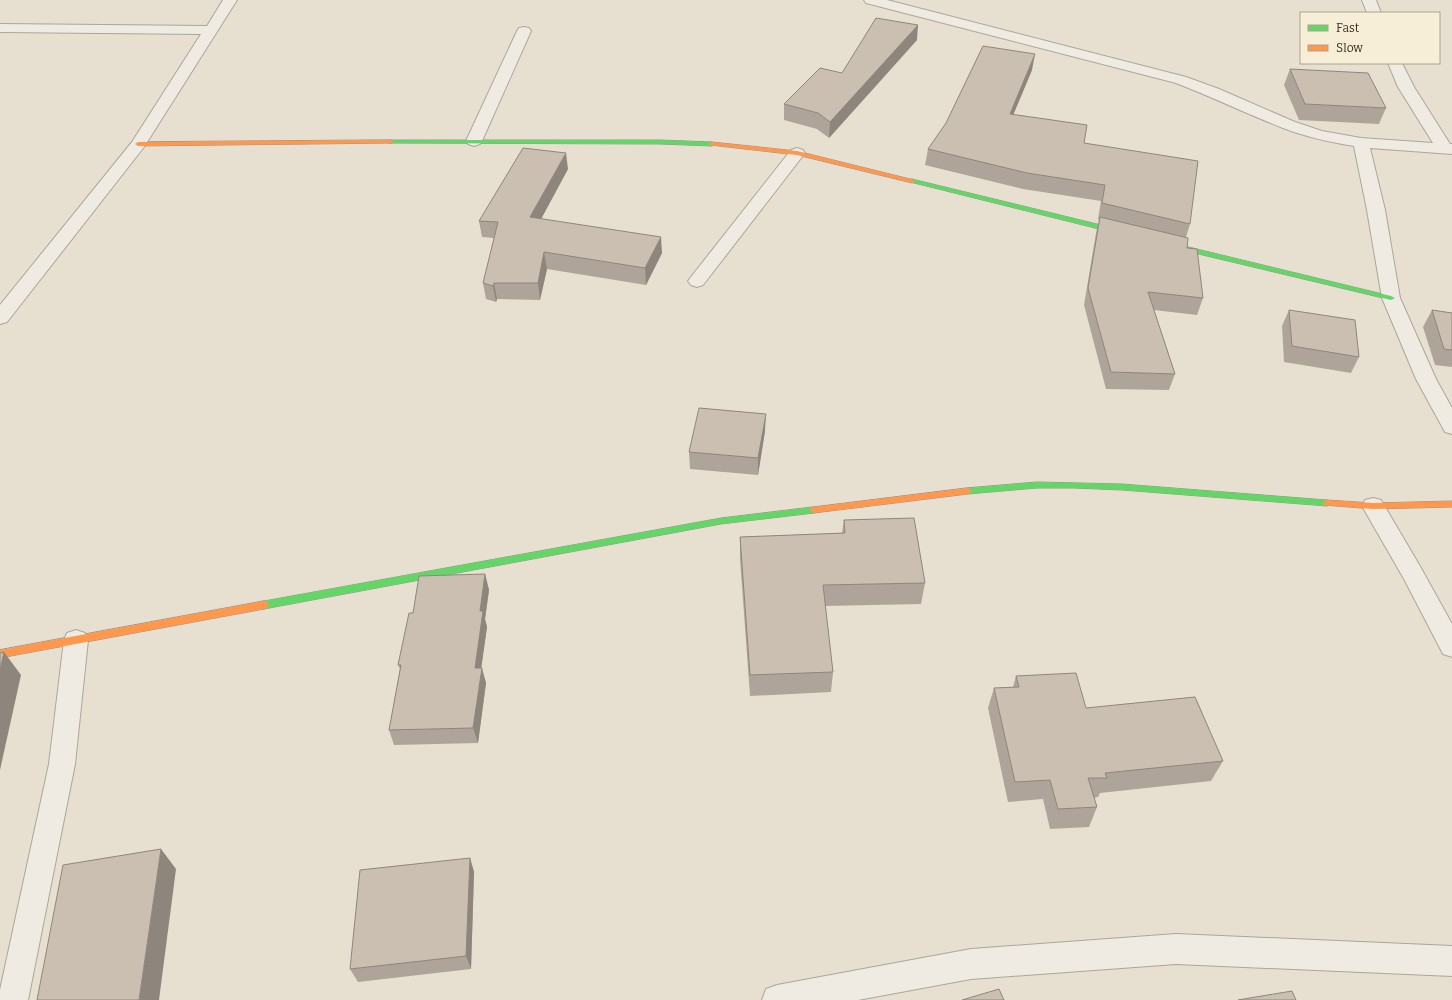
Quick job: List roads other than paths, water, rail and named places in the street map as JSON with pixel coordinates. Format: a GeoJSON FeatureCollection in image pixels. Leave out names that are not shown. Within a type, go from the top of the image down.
{"type":"FeatureCollection","features":[{"type":"Feature","properties":{"kind":"street"},"geometry":{"type":"LineString","coordinates":[[0,318],[138,144],[230,0]]}},
{"type":"Feature","properties":{"kind":"street"},"geometry":{"type":"LineString","coordinates":[[871,0],[1181,80],[1214,92],[1289,125],[1319,135],[1361,143],[1448,149]]}},
{"type":"Feature","properties":{"kind":"street"},"geometry":{"type":"LineString","coordinates":[[1369,0],[1374,12]]}},
{"type":"Feature","properties":{"kind":"street"},"geometry":{"type":"LineString","coordinates":[[0,28],[212,30]]}},
{"type":"Feature","properties":{"kind":"street"},"geometry":{"type":"LineString","coordinates":[[474,141],[524,31]]}},
{"type":"Feature","properties":{"kind":"street"},"geometry":{"type":"LineString","coordinates":[[1395,64],[1406,87],[1448,149]]}},
{"type":"Feature","properties":{"kind":"street"},"geometry":{"type":"LineString","coordinates":[[138,144],[474,141],[660,142],[722,144],[797,153],[1136,236]]}},
{"type":"Feature","properties":{"kind":"street"},"geometry":{"type":"LineString","coordinates":[[1361,143],[1376,210],[1391,298],[1426,379],[1452,427]]}},
{"type":"Feature","properties":{"kind":"street"},"geometry":{"type":"LineString","coordinates":[[697,281],[797,153]]}},
{"type":"Feature","properties":{"kind":"street"},"geometry":{"type":"LineString","coordinates":[[1160,242],[1391,298]]}},
{"type":"Feature","properties":{"kind":"street"},"geometry":{"type":"LineString","coordinates":[[0,654],[721,521],[971,491],[1037,485],[1074,484],[1373,506],[1452,504]]}},
{"type":"Feature","properties":{"kind":"street"},"geometry":{"type":"LineString","coordinates":[[1373,506],[1413,574],[1452,647]]}},
{"type":"Feature","properties":{"kind":"street"},"geometry":{"type":"LineString","coordinates":[[12,1000],[62,764],[76,640]]}},
{"type":"Feature","properties":{"kind":"street"},"geometry":{"type":"LineString","coordinates":[[777,1000],[971,964],[1176,949],[1452,961]]}}]}
